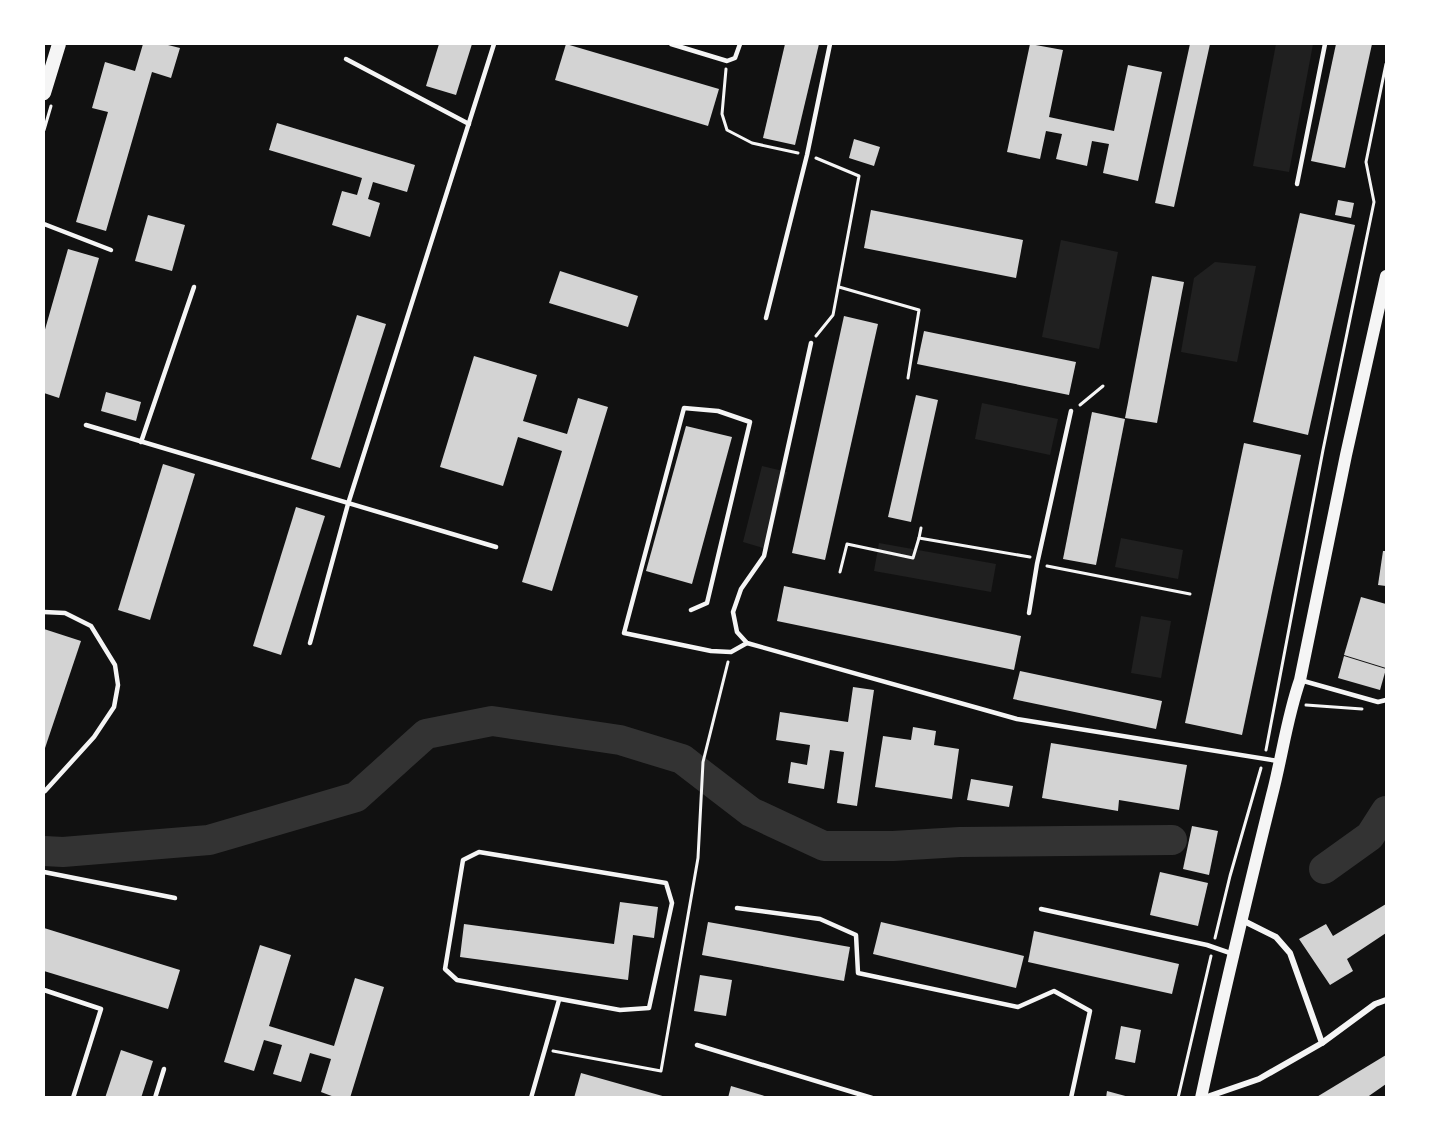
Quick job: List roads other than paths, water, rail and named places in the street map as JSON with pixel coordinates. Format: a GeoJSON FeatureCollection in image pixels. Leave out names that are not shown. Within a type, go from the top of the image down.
{"type":"FeatureCollection","features":[{"type":"Feature","properties":{"kind":"main road"},"geometry":{"type":"LineString","coordinates":[[44,93],[59,44]]}},
{"type":"Feature","properties":{"kind":"main road"},"geometry":{"type":"LineString","coordinates":[[1202,1098],[1241,919],[1292,704],[1300,680],[1346,455],[1386,276]]}},
{"type":"Feature","properties":{"kind":"street"},"geometry":{"type":"LineString","coordinates":[[1241,919],[1276,937],[1290,953],[1322,1043]]}},
{"type":"Feature","properties":{"kind":"street"},"geometry":{"type":"LineString","coordinates":[[1202,1098],[1259,1079],[1322,1043],[1375,1004],[1386,1000]]}},
{"type":"Feature","properties":{"kind":"lane"},"geometry":{"type":"LineString","coordinates":[[310,643],[348,504],[494,44]]}},
{"type":"Feature","properties":{"kind":"lane"},"geometry":{"type":"LineString","coordinates":[[671,44],[727,61],[735,58],[740,44]]}},
{"type":"Feature","properties":{"kind":"lane"},"geometry":{"type":"LineString","coordinates":[[766,318],[807,155],[830,44]]}},
{"type":"Feature","properties":{"kind":"lane"},"geometry":{"type":"LineString","coordinates":[[1297,184],[1325,44]]}},
{"type":"Feature","properties":{"kind":"lane"},"geometry":{"type":"LineString","coordinates":[[346,59],[469,124]]}},
{"type":"Feature","properties":{"kind":"lane"},"geometry":{"type":"LineString","coordinates":[[44,224],[111,250]]}},
{"type":"Feature","properties":{"kind":"lane"},"geometry":{"type":"LineString","coordinates":[[141,442],[194,287]]}},
{"type":"Feature","properties":{"kind":"lane"},"geometry":{"type":"LineString","coordinates":[[811,343],[764,556],[741,590],[733,612],[737,632],[747,643],[1017,719],[1280,762]]}},
{"type":"Feature","properties":{"kind":"lane"},"geometry":{"type":"LineString","coordinates":[[691,610],[706,603],[750,422],[718,411],[684,408],[624,633],[711,651],[731,652],[747,643]]}},
{"type":"Feature","properties":{"kind":"lane"},"geometry":{"type":"LineString","coordinates":[[1029,613],[1037,561],[1071,411]]}},
{"type":"Feature","properties":{"kind":"lane"},"geometry":{"type":"LineString","coordinates":[[86,425],[496,547]]}},
{"type":"Feature","properties":{"kind":"lane"},"geometry":{"type":"LineString","coordinates":[[44,612],[65,613],[91,627],[115,665],[118,685],[114,707],[94,737],[45,791]]}},
{"type":"Feature","properties":{"kind":"lane"},"geometry":{"type":"LineString","coordinates":[[1300,680],[1378,702],[1386,700]]}},
{"type":"Feature","properties":{"kind":"lane"},"geometry":{"type":"LineString","coordinates":[[479,852],[666,883],[672,903],[649,1008],[620,1010],[559,1000],[457,980],[445,969],[463,860],[479,852]]}},
{"type":"Feature","properties":{"kind":"lane"},"geometry":{"type":"LineString","coordinates":[[44,872],[176,898]]}},
{"type":"Feature","properties":{"kind":"lane"},"geometry":{"type":"LineString","coordinates":[[737,908],[820,920],[856,935],[858,973],[1018,1007],[1054,991],[1064,996],[1090,1011],[1071,1098]]}},
{"type":"Feature","properties":{"kind":"lane"},"geometry":{"type":"LineString","coordinates":[[1041,909],[1213,947],[1233,954]]}},
{"type":"Feature","properties":{"kind":"lane"},"geometry":{"type":"LineString","coordinates":[[44,990],[101,1009],[73,1098]]}},
{"type":"Feature","properties":{"kind":"lane"},"geometry":{"type":"LineString","coordinates":[[531,1098],[559,1000]]}},
{"type":"Feature","properties":{"kind":"lane"},"geometry":{"type":"LineString","coordinates":[[697,1045],[872,1098]]}},
{"type":"Feature","properties":{"kind":"lane"},"geometry":{"type":"LineString","coordinates":[[155,1098],[164,1069]]}},
{"type":"Feature","properties":{"kind":"waterway"},"geometry":{"type":"LineString","coordinates":[[44,851],[63,852],[209,840],[356,797],[426,734],[492,721],[620,740],[682,759],[751,812],[824,846],[1172,840]]}},
{"type":"Feature","properties":{"kind":"waterway"},"geometry":{"type":"LineString","coordinates":[[1324,869],[1370,836],[1386,811]]}}]}
